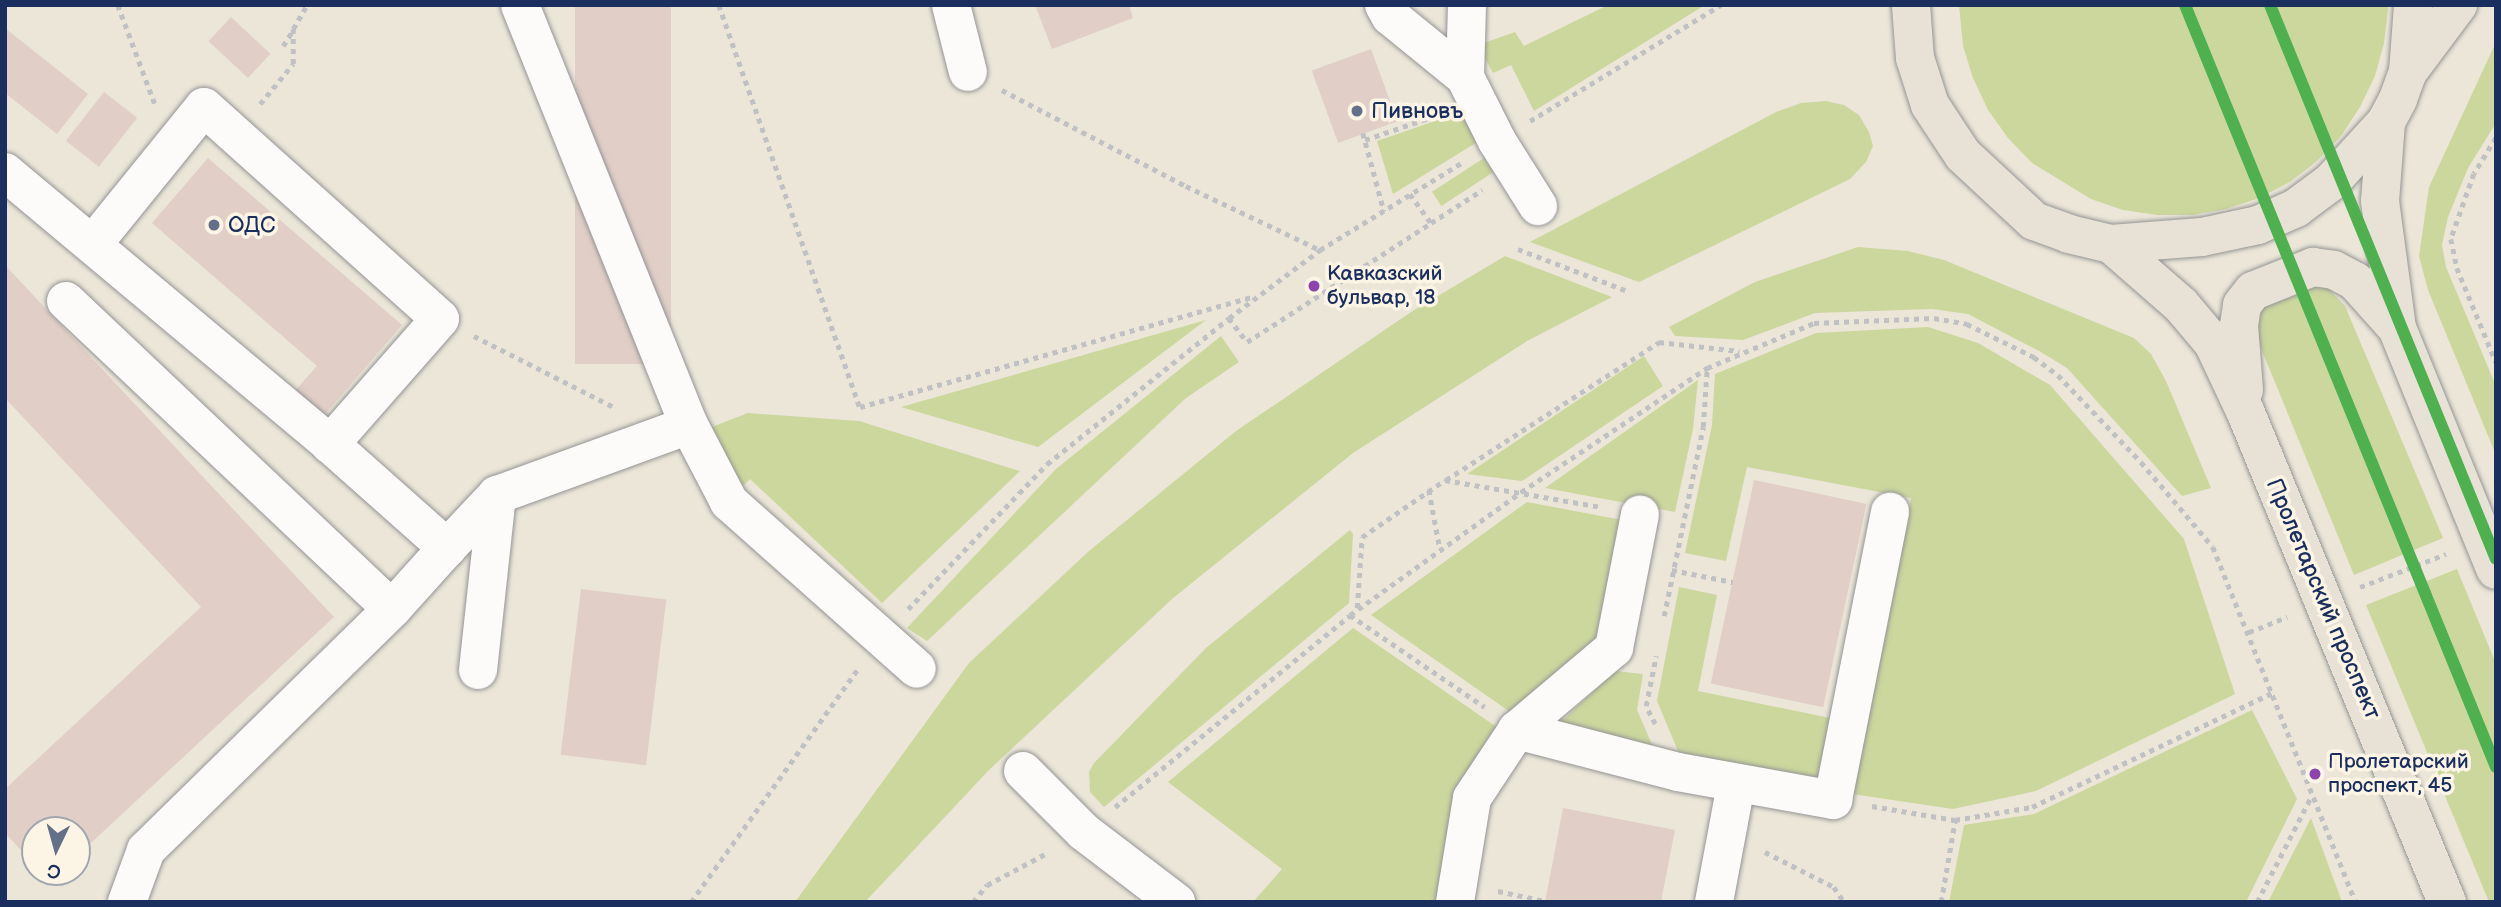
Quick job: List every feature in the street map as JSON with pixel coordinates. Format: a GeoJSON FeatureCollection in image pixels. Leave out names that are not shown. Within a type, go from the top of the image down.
{"type":"FeatureCollection","features":[{"type":"Feature","properties":{"kind":"main road"},"geometry":{"type":"LineString","coordinates":[[1911,5],[1915,58],[1930,105],[1963,155],[2034,221],[2069,234],[2111,244],[2202,237],[2249,228],[2280,217],[2331,181],[2386,122],[2408,72],[2458,5]]}},
{"type":"Feature","properties":{"kind":"main road"},"geometry":{"type":"LineString","coordinates":[[2408,72],[2413,5]]}},
{"type":"Feature","properties":{"kind":"main road","name":"Пролетарский проспект"},"geometry":{"type":"LineString","coordinates":[[2386,122],[2380,201],[2397,328],[2496,570]]}},
{"type":"Feature","properties":{"kind":"main road","name":"Пролетарский проспект"},"geometry":{"type":"LineString","coordinates":[[2111,244],[2181,305],[2213,343],[2246,413],[2447,902]]}},
{"type":"Feature","properties":{"kind":"main road","name":"Пролетарский проспект"},"geometry":{"type":"LineString","coordinates":[[2246,413],[2239,325],[2242,304],[2253,291],[2313,267],[2334,270],[2355,281],[2397,328]]}},
{"type":"Feature","properties":{"kind":"lane"},"geometry":{"type":"LineString","coordinates":[[520,5],[678,430],[729,502],[917,669]]}},
{"type":"Feature","properties":{"kind":"lane"},"geometry":{"type":"LineString","coordinates":[[951,5],[968,72]]}},
{"type":"Feature","properties":{"kind":"lane"},"geometry":{"type":"LineString","coordinates":[[1384,5],[1390,16],[1470,89],[1497,141],[1538,206]]}},
{"type":"Feature","properties":{"kind":"lane"},"geometry":{"type":"LineString","coordinates":[[1467,5],[1470,89]]}},
{"type":"Feature","properties":{"kind":"lane"},"geometry":{"type":"LineString","coordinates":[[93,244],[204,107],[440,319],[330,444]]}},
{"type":"Feature","properties":{"kind":"lane"},"geometry":{"type":"LineString","coordinates":[[5,172],[330,444],[447,548]]}},
{"type":"Feature","properties":{"kind":"lane"},"geometry":{"type":"LineString","coordinates":[[66,300],[392,609]]}},
{"type":"Feature","properties":{"kind":"lane"},"geometry":{"type":"LineString","coordinates":[[127,902],[146,850],[392,609],[497,495],[678,430]]}},
{"type":"Feature","properties":{"kind":"lane"},"geometry":{"type":"LineString","coordinates":[[478,670],[497,495]]}},
{"type":"Feature","properties":{"kind":"lane"},"geometry":{"type":"LineString","coordinates":[[1517,730],[1678,772],[1833,800],[1889,512]]}},
{"type":"Feature","properties":{"kind":"lane"},"geometry":{"type":"LineString","coordinates":[[1457,892],[1472,798],[1517,730],[1614,648],[1640,514]]}},
{"type":"Feature","properties":{"kind":"lane"},"geometry":{"type":"LineString","coordinates":[[1023,771],[1084,832],[1176,902]]}},
{"type":"Feature","properties":{"kind":"lane"},"geometry":{"type":"LineString","coordinates":[[1714,902],[1736,784]]}},
{"type":"Feature","properties":{"kind":"path"},"geometry":{"type":"LineString","coordinates":[[118,5],[171,148]]}},
{"type":"Feature","properties":{"kind":"path"},"geometry":{"type":"LineString","coordinates":[[283,46],[307,5]]}},
{"type":"Feature","properties":{"kind":"path"},"geometry":{"type":"LineString","coordinates":[[719,5],[860,407],[1259,295]]}},
{"type":"Feature","properties":{"kind":"path"},"geometry":{"type":"LineString","coordinates":[[691,902],[881,638],[1047,464],[1229,318],[1320,250],[1721,5]]}},
{"type":"Feature","properties":{"kind":"path"},"geometry":{"type":"LineString","coordinates":[[234,134],[293,64],[293,29]]}},
{"type":"Feature","properties":{"kind":"path"},"geometry":{"type":"LineString","coordinates":[[968,72],[1186,186],[1320,250]]}},
{"type":"Feature","properties":{"kind":"path"},"geometry":{"type":"LineString","coordinates":[[1384,211],[1364,137],[1470,89]]}},
{"type":"Feature","properties":{"kind":"path"},"geometry":{"type":"LineString","coordinates":[[2496,138],[2474,174],[2451,239],[2456,268],[2496,362]]}},
{"type":"Feature","properties":{"kind":"path"},"geometry":{"type":"LineString","coordinates":[[1229,318],[1247,342],[1480,191]]}},
{"type":"Feature","properties":{"kind":"path"},"geometry":{"type":"LineString","coordinates":[[1410,194],[1431,223]]}},
{"type":"Feature","properties":{"kind":"path"},"geometry":{"type":"LineString","coordinates":[[1518,249],[1625,290]]}},
{"type":"Feature","properties":{"kind":"path"},"geometry":{"type":"LineString","coordinates":[[440,319],[678,430]]}},
{"type":"Feature","properties":{"kind":"path"},"geometry":{"type":"LineString","coordinates":[[1357,609],[1362,537],[1429,490],[1659,342],[1742,352]]}},
{"type":"Feature","properties":{"kind":"path"},"geometry":{"type":"LineString","coordinates":[[1663,625],[1703,427],[1707,368]]}},
{"type":"Feature","properties":{"kind":"path"},"geometry":{"type":"LineString","coordinates":[[1445,480],[1640,514]]}},
{"type":"Feature","properties":{"kind":"path"},"geometry":{"type":"LineString","coordinates":[[1429,490],[1440,550]]}},
{"type":"Feature","properties":{"kind":"path"},"geometry":{"type":"LineString","coordinates":[[2213,547],[2356,902]]}},
{"type":"Feature","properties":{"kind":"path"},"geometry":{"type":"LineString","coordinates":[[2359,587],[2449,552]]}},
{"type":"Feature","properties":{"kind":"path"},"geometry":{"type":"LineString","coordinates":[[1631,563],[1733,582]]}},
{"type":"Feature","properties":{"kind":"path"},"geometry":{"type":"LineString","coordinates":[[1350,615],[1517,730]]}},
{"type":"Feature","properties":{"kind":"path"},"geometry":{"type":"LineString","coordinates":[[1657,652],[1646,706],[1678,772]]}},
{"type":"Feature","properties":{"kind":"path"},"geometry":{"type":"LineString","coordinates":[[1833,800],[1955,820],[2032,807],[2272,693]]}},
{"type":"Feature","properties":{"kind":"path"},"geometry":{"type":"LineString","coordinates":[[2257,902],[2312,794]]}},
{"type":"Feature","properties":{"kind":"path"},"geometry":{"type":"LineString","coordinates":[[1941,902],[1955,820]]}},
{"type":"Feature","properties":{"kind":"path"},"geometry":{"type":"LineString","coordinates":[[1727,832],[1834,887],[1844,902]]}},
{"type":"Feature","properties":{"kind":"path"},"geometry":{"type":"LineString","coordinates":[[1457,892],[1545,901]]}},
{"type":"Feature","properties":{"kind":"green space"},"geometry":{"type":"Polygon","coordinates":[[[1608,5],[1705,5],[1534,111],[1511,65],[1493,73],[1478,45],[1515,32],[1524,46],[1608,5]]]}},
{"type":"Feature","properties":{"kind":"green space"},"geometry":{"type":"Polygon","coordinates":[[[1959,5],[2388,5],[2388,9],[2384,43],[2375,76],[2360,107],[2341,136],[2317,161],[2290,182],[2259,198],[2226,209],[2192,215],[2157,215],[2123,210],[2091,199],[2032,163],[2008,138],[1988,110],[1973,78],[1963,46],[1959,5]]]}},
{"type":"Feature","properties":{"kind":"green space"},"geometry":{"type":"Polygon","coordinates":[[[2496,42],[2496,123],[2468,168],[2448,217],[2442,245],[2446,267],[2496,386],[2496,455],[2428,290],[2419,256],[2429,187],[2496,42]]]}},
{"type":"Feature","properties":{"kind":"green space"},"geometry":{"type":"Polygon","coordinates":[[[1826,101],[1844,105],[1859,115],[1869,132],[1873,146],[1866,162],[1850,179],[1639,282],[1530,242],[1776,112],[1801,103],[1826,101]]]}},
{"type":"Feature","properties":{"kind":"green space"},"geometry":{"type":"Polygon","coordinates":[[[1467,110],[1479,141],[1393,194],[1377,141],[1467,110]]]}},
{"type":"Feature","properties":{"kind":"green space"},"geometry":{"type":"Polygon","coordinates":[[[1484,158],[1493,172],[1441,206],[1432,192],[1484,158]]]}},
{"type":"Feature","properties":{"kind":"green space"},"geometry":{"type":"Polygon","coordinates":[[[1858,247],[1908,251],[1944,260],[2134,338],[2151,354],[2166,381],[2211,488],[2182,496],[2067,368],[1968,314],[1932,309],[1815,313],[1743,340],[1675,336],[1669,327],[1755,282],[1858,247]]]}},
{"type":"Feature","properties":{"kind":"green space"},"geometry":{"type":"Polygon","coordinates":[[[1505,256],[1612,297],[1527,341],[1353,453],[1172,599],[989,770],[865,902],[795,902],[969,663],[1089,551],[1236,431],[1411,312],[1505,256]]]}},
{"type":"Feature","properties":{"kind":"green space"},"geometry":{"type":"Polygon","coordinates":[[[2312,282],[2325,285],[2345,306],[2443,538],[2354,575],[2256,336],[2256,317],[2261,308],[2312,282]]]}},
{"type":"Feature","properties":{"kind":"green space"},"geometry":{"type":"Polygon","coordinates":[[[1206,320],[1038,447],[901,407],[1206,320]]]}},
{"type":"Feature","properties":{"kind":"green space"},"geometry":{"type":"Polygon","coordinates":[[[1928,327],[1978,343],[2050,385],[2184,539],[2235,694],[2036,791],[1953,809],[1852,794],[1911,498],[1747,467],[1726,561],[1685,553],[1712,425],[1715,374],[1816,333],[1928,327]]]}},
{"type":"Feature","properties":{"kind":"green space"},"geometry":{"type":"Polygon","coordinates":[[[1221,336],[1239,362],[1186,398],[927,641],[907,628],[1056,469],[1221,336]]]}},
{"type":"Feature","properties":{"kind":"green space"},"geometry":{"type":"Polygon","coordinates":[[[1644,356],[1663,386],[1522,481],[1467,474],[1644,356]]]}},
{"type":"Feature","properties":{"kind":"green space"},"geometry":{"type":"Polygon","coordinates":[[[1698,380],[1693,429],[1675,512],[1545,488],[1698,380]]]}},
{"type":"Feature","properties":{"kind":"green space"},"geometry":{"type":"Polygon","coordinates":[[[748,413],[859,421],[1020,471],[882,603],[750,479],[736,493],[704,430],[748,413]]]}},
{"type":"Feature","properties":{"kind":"green space"},"geometry":{"type":"Polygon","coordinates":[[[1527,502],[1622,520],[1594,644],[1513,714],[1371,615],[1527,502]]]}},
{"type":"Feature","properties":{"kind":"green space"},"geometry":{"type":"Polygon","coordinates":[[[1350,530],[1353,534],[1349,603],[1104,807],[1090,792],[1089,772],[1094,763],[1206,648],[1350,530]]]}},
{"type":"Feature","properties":{"kind":"green space"},"geometry":{"type":"Polygon","coordinates":[[[2457,569],[2496,664],[2496,902],[2489,902],[2366,605],[2457,569]]]}},
{"type":"Feature","properties":{"kind":"green space"},"geometry":{"type":"Polygon","coordinates":[[[1679,587],[1717,595],[1698,691],[1835,719],[1822,790],[1683,763],[1657,701],[1679,587]]]}},
{"type":"Feature","properties":{"kind":"green space"},"geometry":{"type":"Polygon","coordinates":[[[1353,628],[1501,730],[1440,902],[1253,902],[1282,869],[1168,782],[1353,628]]]}},
{"type":"Feature","properties":{"kind":"green space"},"geometry":{"type":"Polygon","coordinates":[[[1615,671],[1643,674],[1637,710],[1657,756],[1555,728],[1615,671]]]}},
{"type":"Feature","properties":{"kind":"green space"},"geometry":{"type":"Polygon","coordinates":[[[2252,710],[2297,799],[2246,902],[1949,902],[1964,825],[2034,814],[2252,710]]]}},
{"type":"Feature","properties":{"kind":"green space"},"geometry":{"type":"Polygon","coordinates":[[[2311,818],[2342,902],[2268,902],[2311,818]]]}},
{"type":"Feature","properties":{"kind":"building"},"geometry":{"type":"Polygon","coordinates":[[[575,5],[671,5],[671,364],[575,364],[575,5]]]}},
{"type":"Feature","properties":{"kind":"building"},"geometry":{"type":"Polygon","coordinates":[[[1035,5],[1129,5],[1133,18],[1052,49],[1035,5]]]}},
{"type":"Feature","properties":{"kind":"building"},"geometry":{"type":"Polygon","coordinates":[[[231,17],[270,54],[248,78],[208,41],[231,17]]]}},
{"type":"Feature","properties":{"kind":"building"},"geometry":{"type":"Polygon","coordinates":[[[5,28],[88,94],[57,134],[5,93],[5,28]]]}},
{"type":"Feature","properties":{"kind":"building"},"geometry":{"type":"Polygon","coordinates":[[[1371,49],[1397,121],[1338,143],[1312,71],[1371,49]]]}},
{"type":"Feature","properties":{"kind":"building"},"geometry":{"type":"Polygon","coordinates":[[[104,92],[137,118],[99,167],[66,141],[104,92]]]}},
{"type":"Feature","properties":{"kind":"building"},"geometry":{"type":"Polygon","coordinates":[[[208,158],[402,325],[320,420],[291,395],[317,366],[152,223],[208,158]]]}},
{"type":"Feature","properties":{"kind":"building"},"geometry":{"type":"Polygon","coordinates":[[[5,265],[334,617],[91,843],[91,816],[21,816],[21,850],[5,833],[5,789],[201,607],[5,398],[5,265]]]}},
{"type":"Feature","properties":{"kind":"building"},"geometry":{"type":"Polygon","coordinates":[[[1754,480],[1866,504],[1823,707],[1711,683],[1754,480]]]}},
{"type":"Feature","properties":{"kind":"building"},"geometry":{"type":"Polygon","coordinates":[[[581,589],[666,599],[646,765],[561,755],[581,589]]]}},
{"type":"Feature","properties":{"kind":"building"},"geometry":{"type":"Polygon","coordinates":[[[1563,808],[1675,830],[1661,902],[1545,902],[1563,808]]]}},
{"type":"Feature","properties":{"kind":"transit line"},"geometry":{"type":"LineString","coordinates":[[2185,5],[2496,767]]}},
{"type":"Feature","properties":{"kind":"transit line"},"geometry":{"type":"LineString","coordinates":[[2270,5],[2496,559]]}},
{"type":"Feature","properties":{"kind":"place","name":"Пивновъ"},"geometry":{"type":"Point","coordinates":[1357,111]}},
{"type":"Feature","properties":{"kind":"place","name":"ОДС"},"geometry":{"type":"Point","coordinates":[214,225]}},
{"type":"Feature","properties":{"kind":"place","name":"Кавказский бульвар, 18"},"geometry":{"type":"Point","coordinates":[1314,286]}},
{"type":"Feature","properties":{"kind":"place","name":"Пролетарский проспект, 45"},"geometry":{"type":"Point","coordinates":[2315,774]}}]}
